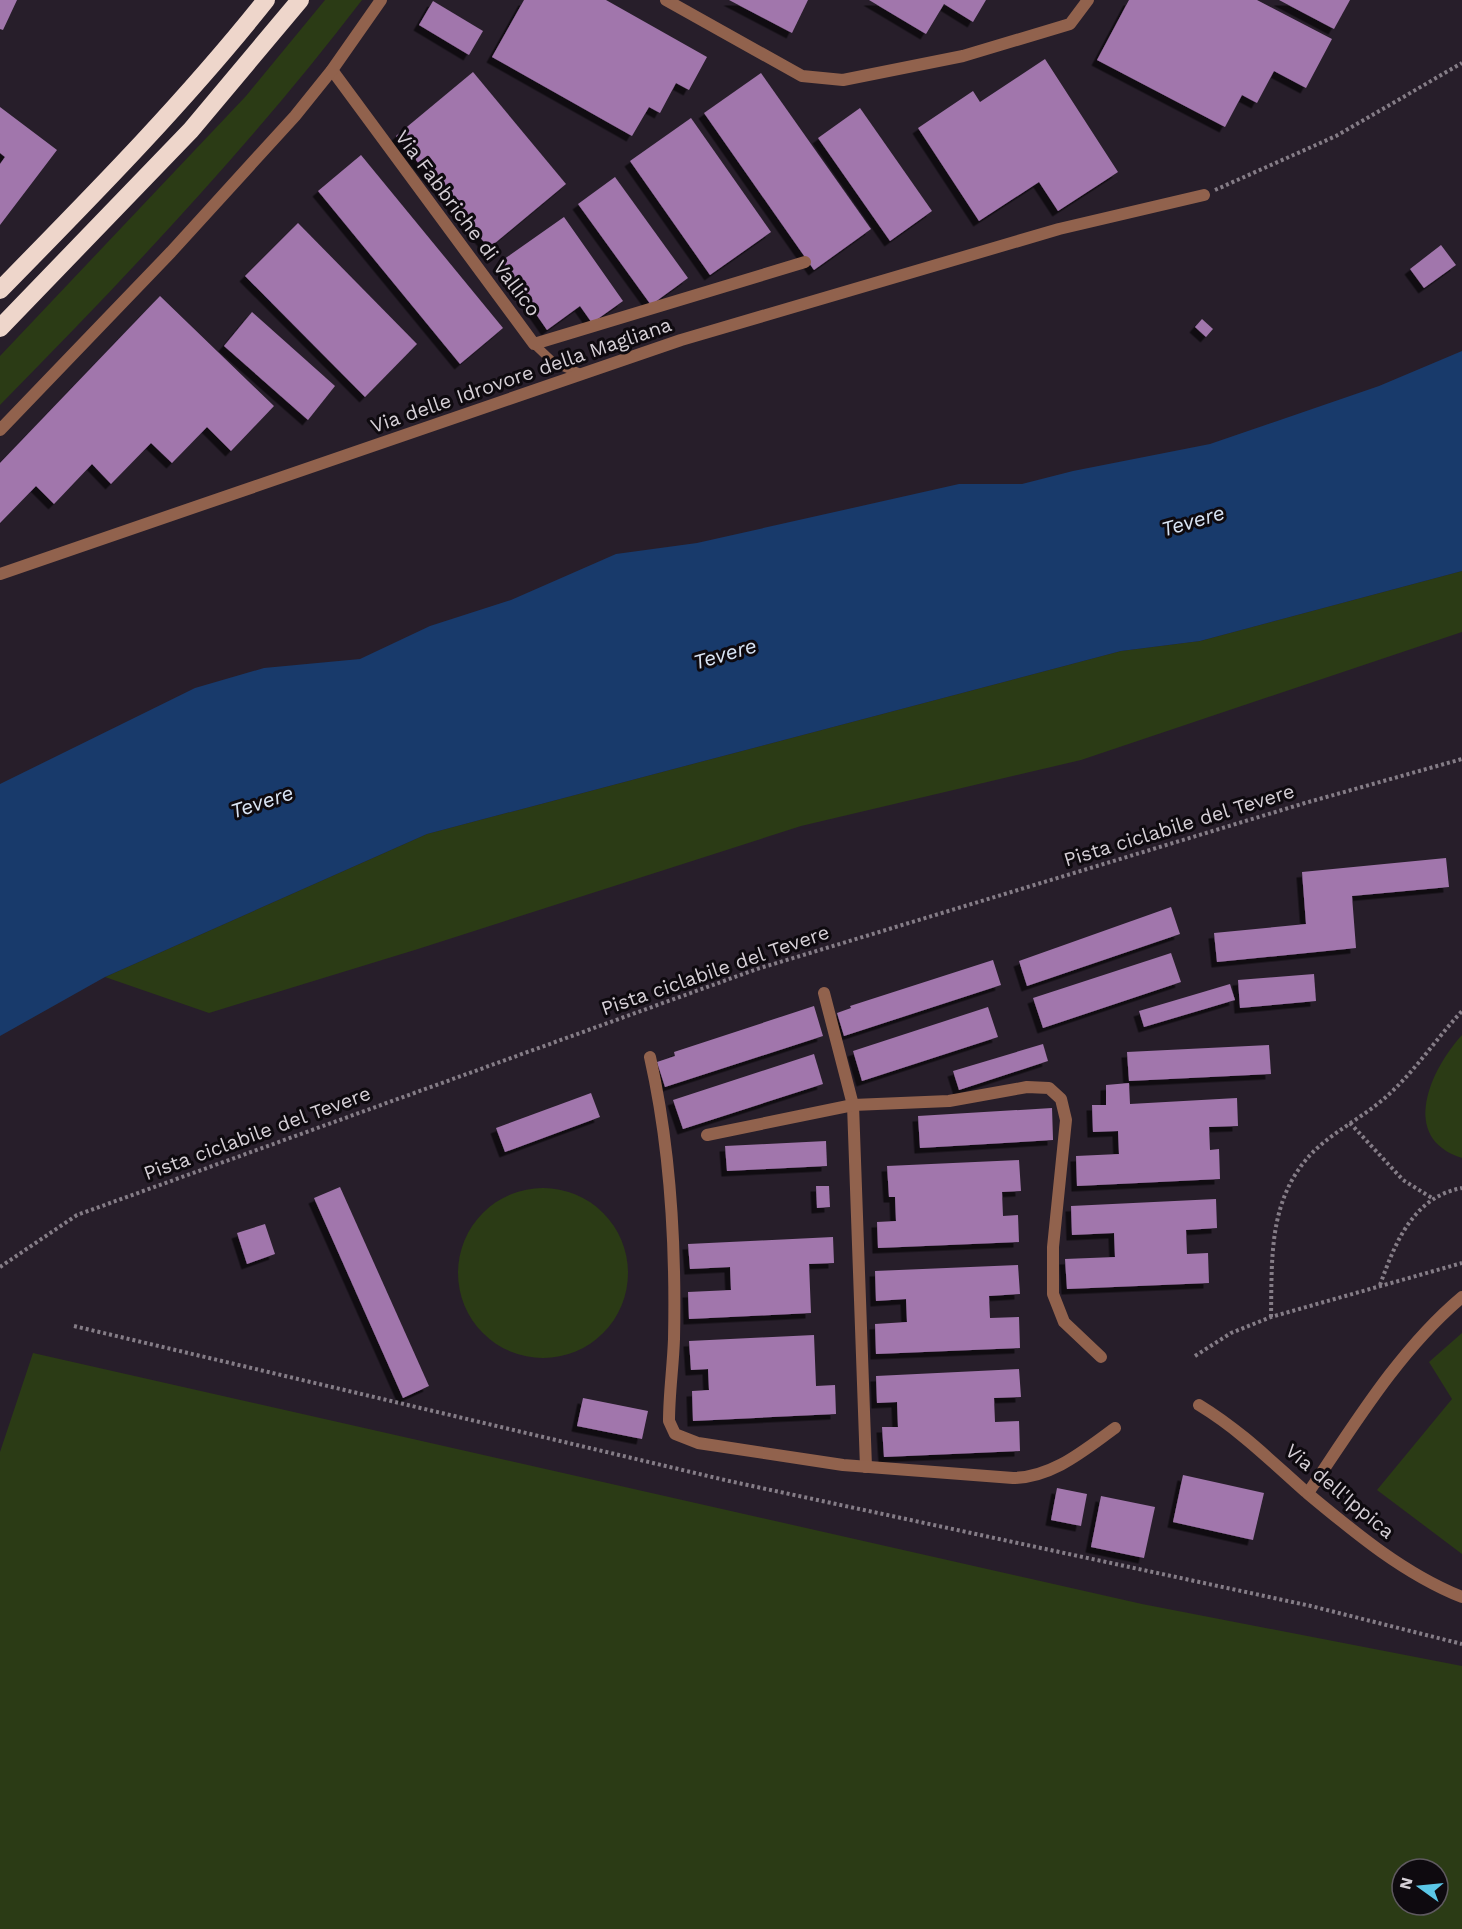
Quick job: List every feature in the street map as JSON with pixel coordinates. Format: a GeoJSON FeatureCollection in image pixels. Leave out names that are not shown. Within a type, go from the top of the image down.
{"type":"FeatureCollection","features":[{"type":"Feature","properties":{"kind":"highway"},"geometry":{"type":"LineString","coordinates":[[0,290],[169,114],[266,0]]}},
{"type":"Feature","properties":{"kind":"highway"},"geometry":{"type":"LineString","coordinates":[[0,328],[191,130],[300,0]]}},
{"type":"Feature","properties":{"kind":"street"},"geometry":{"type":"LineString","coordinates":[[0,430],[171,252],[295,116],[332,70],[381,0]]}},
{"type":"Feature","properties":{"kind":"street"},"geometry":{"type":"LineString","coordinates":[[666,0],[802,76],[843,80],[963,56],[1070,24],[1088,0]]}},
{"type":"Feature","properties":{"kind":"street","name":"Via Fabbriche di Vallico"},"geometry":{"type":"LineString","coordinates":[[332,70],[534,344],[805,262]]}},
{"type":"Feature","properties":{"kind":"street","name":"Via delle Idrovore della Magliana"},"geometry":{"type":"LineString","coordinates":[[0,574],[681,340],[1059,229],[1204,195]]}},
{"type":"Feature","properties":{"kind":"street"},"geometry":{"type":"LineString","coordinates":[[824,993],[853,1105],[866,1467]]}},
{"type":"Feature","properties":{"kind":"street"},"geometry":{"type":"LineString","coordinates":[[650,1057],[663,1113],[670,1176],[674,1313],[669,1413],[671,1428],[681,1438],[698,1443],[866,1467],[1025,1478],[1062,1465],[1115,1428]]}},
{"type":"Feature","properties":{"kind":"street"},"geometry":{"type":"LineString","coordinates":[[707,1135],[853,1105],[962,1100],[1035,1086],[1049,1088],[1059,1095],[1065,1111],[1066,1130],[1053,1247],[1053,1294],[1064,1322],[1101,1357]]}},
{"type":"Feature","properties":{"kind":"street"},"geometry":{"type":"LineString","coordinates":[[1308,1493],[1398,1367],[1434,1323],[1462,1297]]}},
{"type":"Feature","properties":{"kind":"street","name":"Via dell'Ippica"},"geometry":{"type":"LineString","coordinates":[[1199,1405],[1246,1437],[1308,1493],[1396,1562],[1420,1577],[1462,1597]]}},
{"type":"Feature","properties":{"kind":"lane"},"geometry":{"type":"LineString","coordinates":[[534,344],[554,363],[582,374]]}},
{"type":"Feature","properties":{"kind":"path"},"geometry":{"type":"LineString","coordinates":[[1204,195],[1336,136],[1462,63]]}},
{"type":"Feature","properties":{"kind":"path","name":"Pista ciclabile del Tevere"},"geometry":{"type":"LineString","coordinates":[[0,1267],[77,1215],[757,969],[1305,803],[1462,759]]}},
{"type":"Feature","properties":{"kind":"path"},"geometry":{"type":"LineString","coordinates":[[1271,1317],[1274,1227],[1291,1180],[1307,1159],[1350,1122],[1380,1102],[1399,1084],[1462,1011]]}},
{"type":"Feature","properties":{"kind":"path"},"geometry":{"type":"LineString","coordinates":[[1350,1122],[1403,1180],[1432,1198]]}},
{"type":"Feature","properties":{"kind":"path"},"geometry":{"type":"LineString","coordinates":[[1380,1286],[1392,1253],[1412,1217],[1432,1198],[1462,1188]]}},
{"type":"Feature","properties":{"kind":"path"},"geometry":{"type":"LineString","coordinates":[[1195,1356],[1231,1334],[1271,1317],[1462,1263]]}},
{"type":"Feature","properties":{"kind":"path"},"geometry":{"type":"LineString","coordinates":[[74,1326],[729,1481],[1311,1606],[1462,1644]]}},
{"type":"Feature","properties":{"kind":"green space"},"geometry":{"type":"Polygon","coordinates":[[[325,0],[362,0],[233,157],[95,308],[0,405],[0,356],[246,96],[325,0]]]}},
{"type":"Feature","properties":{"kind":"green space"},"geometry":{"type":"Polygon","coordinates":[[[1462,571],[1462,632],[1081,760],[801,826],[418,949],[209,1013],[105,977],[427,834],[1121,651],[1200,641],[1462,571]]]}},
{"type":"Feature","properties":{"kind":"green space"},"geometry":{"type":"Polygon","coordinates":[[[1462,1035],[1462,1158],[1442,1148],[1431,1135],[1426,1119],[1426,1102],[1440,1066],[1462,1035]]]}},
{"type":"Feature","properties":{"kind":"green space"},"geometry":{"type":"Polygon","coordinates":[[[543,1188],[560,1189],[576,1194],[603,1213],[622,1240],[627,1256],[627,1290],[622,1306],[603,1333],[576,1352],[560,1357],[543,1358],[526,1357],[510,1352],[483,1333],[464,1306],[459,1290],[458,1273],[459,1256],[464,1240],[483,1213],[510,1194],[526,1189],[543,1188]]]}},
{"type":"Feature","properties":{"kind":"green space"},"geometry":{"type":"Polygon","coordinates":[[[1462,1333],[1462,1554],[1377,1490],[1452,1399],[1429,1362],[1462,1333]]]}},
{"type":"Feature","properties":{"kind":"green space"},"geometry":{"type":"Polygon","coordinates":[[[33,1353],[1142,1604],[1462,1666],[1462,1929],[0,1929],[0,1452],[33,1353]]]}},
{"type":"Feature","properties":{"kind":"water","name":"Tevere"},"geometry":{"type":"Polygon","coordinates":[[[1462,351],[1462,571],[1200,641],[1121,651],[427,834],[105,977],[0,1036],[0,784],[195,688],[264,668],[360,659],[430,626],[511,600],[616,554],[697,543],[959,484],[1022,484],[1073,471],[1210,444],[1379,386],[1462,351]]]}},
{"type":"Feature","properties":{"kind":"building"},"geometry":{"type":"Polygon","coordinates":[[[0,0],[17,0],[3,30],[0,29],[0,0]]]}},
{"type":"Feature","properties":{"kind":"building"},"geometry":{"type":"Polygon","coordinates":[[[524,0],[606,0],[707,57],[689,90],[676,83],[660,113],[649,107],[632,136],[492,57],[524,0]]]}},
{"type":"Feature","properties":{"kind":"building"},"geometry":{"type":"Polygon","coordinates":[[[729,0],[808,0],[792,33],[729,0]]]}},
{"type":"Feature","properties":{"kind":"building"},"geometry":{"type":"Polygon","coordinates":[[[869,0],[986,0],[973,22],[944,4],[926,34],[869,0]]]}},
{"type":"Feature","properties":{"kind":"building"},"geometry":{"type":"Polygon","coordinates":[[[1129,0],[1257,0],[1332,39],[1306,88],[1274,71],[1257,103],[1242,95],[1225,127],[1097,60],[1129,0]]]}},
{"type":"Feature","properties":{"kind":"building"},"geometry":{"type":"Polygon","coordinates":[[[1279,0],[1350,0],[1334,29],[1279,0]]]}},
{"type":"Feature","properties":{"kind":"building"},"geometry":{"type":"Polygon","coordinates":[[[433,1],[483,31],[469,55],[419,25],[433,1]]]}},
{"type":"Feature","properties":{"kind":"building"},"geometry":{"type":"Polygon","coordinates":[[[1045,59],[1118,172],[1058,211],[1039,182],[979,221],[918,128],[973,91],[980,102],[1045,59]]]}},
{"type":"Feature","properties":{"kind":"building"},"geometry":{"type":"Polygon","coordinates":[[[473,72],[566,184],[489,248],[396,136],[473,72]]]}},
{"type":"Feature","properties":{"kind":"building"},"geometry":{"type":"Polygon","coordinates":[[[761,73],[871,229],[814,270],[704,113],[761,73]]]}},
{"type":"Feature","properties":{"kind":"building"},"geometry":{"type":"Polygon","coordinates":[[[0,107],[57,150],[0,225],[0,164],[5,157],[0,153],[0,107]]]}},
{"type":"Feature","properties":{"kind":"building"},"geometry":{"type":"Polygon","coordinates":[[[860,108],[932,211],[890,241],[818,138],[860,108]]]}},
{"type":"Feature","properties":{"kind":"building"},"geometry":{"type":"Polygon","coordinates":[[[691,118],[771,232],[710,275],[630,161],[691,118]]]}},
{"type":"Feature","properties":{"kind":"building"},"geometry":{"type":"Polygon","coordinates":[[[361,155],[503,328],[460,364],[318,191],[361,155]]]}},
{"type":"Feature","properties":{"kind":"building"},"geometry":{"type":"Polygon","coordinates":[[[615,177],[688,278],[651,305],[578,204],[615,177]]]}},
{"type":"Feature","properties":{"kind":"building"},"geometry":{"type":"Polygon","coordinates":[[[564,217],[623,301],[592,323],[580,306],[547,330],[500,262],[564,217]]]}},
{"type":"Feature","properties":{"kind":"building"},"geometry":{"type":"Polygon","coordinates":[[[298,223],[417,344],[365,397],[245,276],[298,223]]]}},
{"type":"Feature","properties":{"kind":"building"},"geometry":{"type":"Polygon","coordinates":[[[1441,245],[1456,265],[1424,288],[1410,269],[1441,245]]]}},
{"type":"Feature","properties":{"kind":"building"},"geometry":{"type":"Polygon","coordinates":[[[160,296],[274,406],[231,451],[207,427],[172,463],[151,443],[111,484],[92,464],[54,504],[36,486],[0,523],[0,463],[160,296]]]}},
{"type":"Feature","properties":{"kind":"building"},"geometry":{"type":"Polygon","coordinates":[[[252,312],[335,386],[308,420],[224,346],[252,312]]]}},
{"type":"Feature","properties":{"kind":"building"},"geometry":{"type":"Polygon","coordinates":[[[1202,319],[1213,329],[1206,337],[1195,327],[1202,319]]]}},
{"type":"Feature","properties":{"kind":"building"},"geometry":{"type":"Polygon","coordinates":[[[1446,858],[1449,887],[1352,896],[1356,948],[1217,962],[1214,933],[1306,924],[1302,872],[1446,858]]]}},
{"type":"Feature","properties":{"kind":"building"},"geometry":{"type":"Polygon","coordinates":[[[1171,907],[1180,934],[1027,986],[1019,961],[1171,907]]]}},
{"type":"Feature","properties":{"kind":"building"},"geometry":{"type":"Polygon","coordinates":[[[1171,953],[1181,982],[1043,1028],[1033,998],[1171,953]]]}},
{"type":"Feature","properties":{"kind":"building"},"geometry":{"type":"Polygon","coordinates":[[[993,960],[1001,985],[844,1036],[837,1013],[851,1008],[850,1006],[993,960]]]}},
{"type":"Feature","properties":{"kind":"building"},"geometry":{"type":"Polygon","coordinates":[[[1314,974],[1316,1001],[1240,1008],[1238,980],[1314,974]]]}},
{"type":"Feature","properties":{"kind":"building"},"geometry":{"type":"Polygon","coordinates":[[[1230,984],[1235,1000],[1144,1027],[1139,1011],[1230,984]]]}},
{"type":"Feature","properties":{"kind":"building"},"geometry":{"type":"Polygon","coordinates":[[[814,1006],[823,1036],[665,1087],[657,1062],[675,1056],[674,1052],[814,1006]]]}},
{"type":"Feature","properties":{"kind":"building"},"geometry":{"type":"Polygon","coordinates":[[[988,1007],[998,1037],[862,1081],[853,1051],[988,1007]]]}},
{"type":"Feature","properties":{"kind":"building"},"geometry":{"type":"Polygon","coordinates":[[[1043,1044],[1048,1061],[959,1090],[953,1071],[1043,1044]]]}},
{"type":"Feature","properties":{"kind":"building"},"geometry":{"type":"Polygon","coordinates":[[[1269,1045],[1271,1074],[1129,1081],[1127,1052],[1269,1045]]]}},
{"type":"Feature","properties":{"kind":"building"},"geometry":{"type":"Polygon","coordinates":[[[814,1054],[823,1084],[683,1129],[673,1100],[814,1054]]]}},
{"type":"Feature","properties":{"kind":"building"},"geometry":{"type":"Polygon","coordinates":[[[1129,1083],[1130,1104],[1237,1098],[1238,1126],[1209,1127],[1210,1150],[1219,1149],[1220,1179],[1077,1186],[1076,1156],[1119,1154],[1118,1131],[1093,1132],[1092,1105],[1106,1105],[1106,1085],[1129,1083]]]}},
{"type":"Feature","properties":{"kind":"building"},"geometry":{"type":"Polygon","coordinates":[[[591,1093],[600,1117],[505,1152],[496,1128],[591,1093]]]}},
{"type":"Feature","properties":{"kind":"building"},"geometry":{"type":"Polygon","coordinates":[[[1052,1108],[1053,1140],[920,1148],[918,1116],[1052,1108]]]}},
{"type":"Feature","properties":{"kind":"building"},"geometry":{"type":"Polygon","coordinates":[[[826,1141],[827,1166],[727,1171],[725,1146],[826,1141]]]}},
{"type":"Feature","properties":{"kind":"building"},"geometry":{"type":"Polygon","coordinates":[[[1019,1160],[1021,1191],[1002,1192],[1003,1216],[1018,1215],[1019,1242],[878,1248],[877,1222],[896,1221],[895,1197],[889,1197],[887,1166],[1019,1160]]]}},
{"type":"Feature","properties":{"kind":"building"},"geometry":{"type":"Polygon","coordinates":[[[816,1186],[829,1186],[830,1207],[817,1208],[816,1186]]]}},
{"type":"Feature","properties":{"kind":"building"},"geometry":{"type":"Polygon","coordinates":[[[340,1187],[429,1386],[403,1398],[314,1198],[340,1187]]]}},
{"type":"Feature","properties":{"kind":"building"},"geometry":{"type":"Polygon","coordinates":[[[1216,1199],[1217,1228],[1186,1230],[1187,1254],[1208,1253],[1209,1283],[1067,1289],[1065,1259],[1115,1257],[1114,1233],[1072,1235],[1071,1206],[1216,1199]]]}},
{"type":"Feature","properties":{"kind":"building"},"geometry":{"type":"Polygon","coordinates":[[[265,1224],[275,1254],[247,1264],[237,1233],[265,1224]]]}},
{"type":"Feature","properties":{"kind":"building"},"geometry":{"type":"Polygon","coordinates":[[[833,1237],[834,1263],[809,1264],[811,1313],[689,1319],[688,1292],[731,1290],[730,1267],[690,1269],[688,1244],[833,1237]]]}},
{"type":"Feature","properties":{"kind":"building"},"geometry":{"type":"Polygon","coordinates":[[[1018,1265],[1020,1294],[989,1296],[990,1318],[1019,1317],[1020,1348],[876,1354],[875,1324],[907,1322],[906,1299],[876,1301],[875,1271],[1018,1265]]]}},
{"type":"Feature","properties":{"kind":"building"},"geometry":{"type":"Polygon","coordinates":[[[814,1335],[816,1386],[835,1385],[836,1414],[693,1421],[692,1391],[709,1390],[708,1369],[691,1370],[689,1341],[814,1335]]]}},
{"type":"Feature","properties":{"kind":"building"},"geometry":{"type":"Polygon","coordinates":[[[1019,1369],[1021,1397],[994,1398],[995,1422],[1019,1421],[1020,1451],[884,1457],[882,1427],[898,1427],[897,1402],[877,1403],[876,1376],[1019,1369]]]}},
{"type":"Feature","properties":{"kind":"building"},"geometry":{"type":"Polygon","coordinates":[[[583,1398],[648,1411],[642,1439],[577,1426],[583,1398]]]}},
{"type":"Feature","properties":{"kind":"building"},"geometry":{"type":"Polygon","coordinates":[[[1183,1475],[1264,1493],[1253,1540],[1173,1522],[1183,1475]]]}},
{"type":"Feature","properties":{"kind":"building"},"geometry":{"type":"Polygon","coordinates":[[[1057,1488],[1087,1494],[1081,1526],[1051,1520],[1057,1488]]]}},
{"type":"Feature","properties":{"kind":"building"},"geometry":{"type":"Polygon","coordinates":[[[1101,1496],[1155,1507],[1144,1558],[1091,1547],[1101,1496]]]}}]}
